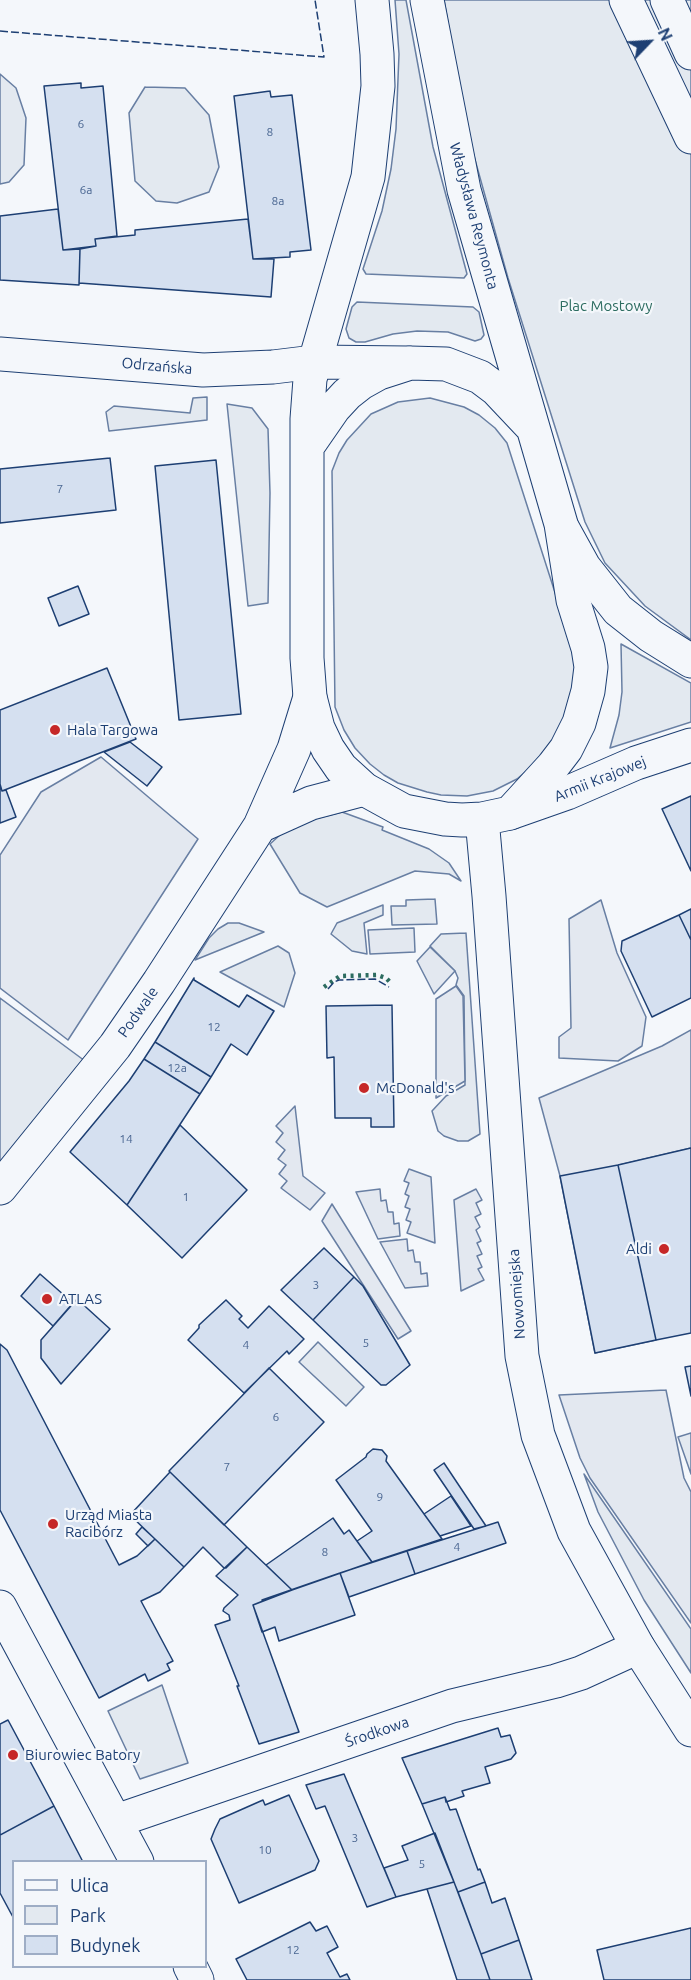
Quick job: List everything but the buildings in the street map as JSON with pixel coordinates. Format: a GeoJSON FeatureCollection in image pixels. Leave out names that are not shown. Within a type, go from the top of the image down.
{"type":"FeatureCollection","features":[{"type":"Feature","properties":{"kind":"main road"},"geometry":{"type":"LineString","coordinates":[[310,697],[307,658],[308,395],[314,362],[368,177],[378,86],[372,0]]}},
{"type":"Feature","properties":{"kind":"main road","name":"Władysława Reymonta"},"geometry":{"type":"LineString","coordinates":[[427,0],[464,190],[561,524]]}},
{"type":"Feature","properties":{"kind":"main road"},"geometry":{"type":"LineString","coordinates":[[626,0],[691,137]]}},
{"type":"Feature","properties":{"kind":"main road"},"geometry":{"type":"LineString","coordinates":[[667,0],[691,53]]}},
{"type":"Feature","properties":{"kind":"main road","name":"Odrzańska"},"geometry":{"type":"LineString","coordinates":[[0,354],[203,370],[273,367],[314,362]]}},
{"type":"Feature","properties":{"kind":"main road"},"geometry":{"type":"LineString","coordinates":[[314,362],[446,364],[480,377],[496,389],[534,428]]}},
{"type":"Feature","properties":{"kind":"main road"},"geometry":{"type":"LineString","coordinates":[[307,447],[346,394],[379,373],[410,363]]}},
{"type":"Feature","properties":{"kind":"main road"},"geometry":{"type":"LineString","coordinates":[[561,524],[584,567],[618,610],[651,636],[691,661]]}},
{"type":"Feature","properties":{"kind":"main road"},"geometry":{"type":"LineString","coordinates":[[496,816],[566,749],[579,723],[588,691],[591,667],[588,648],[573,600],[561,524]]}},
{"type":"Feature","properties":{"kind":"main road","name":"Armii Krajowej"},"geometry":{"type":"LineString","coordinates":[[310,697],[318,728],[328,749],[341,768],[364,789],[394,807],[445,819],[496,816],[558,797],[636,763],[691,745]]}},
{"type":"Feature","properties":{"kind":"main road","name":"Podwale"},"geometry":{"type":"LineString","coordinates":[[0,1188],[115,1046],[260,826],[294,749],[310,697]]}},
{"type":"Feature","properties":{"kind":"main road"},"geometry":{"type":"LineString","coordinates":[[260,826],[311,803],[364,789]]}},
{"type":"Feature","properties":{"kind":"main road","name":"Nowomiejska"},"geometry":{"type":"LineString","coordinates":[[496,816],[489,896],[522,1356],[538,1435],[574,1531],[638,1647],[691,1730]]}},
{"type":"Feature","properties":{"kind":"main road"},"geometry":{"type":"LineString","coordinates":[[0,1607],[136,1860]]}},
{"type":"Feature","properties":{"kind":"main road","name":"Środkowa"},"geometry":{"type":"LineString","coordinates":[[116,1821],[452,1706],[581,1673],[638,1647]]}},
{"type":"Feature","properties":{"kind":"green space"},"geometry":{"type":"Polygon","coordinates":[[[395,0],[406,0],[433,147],[467,274],[464,278],[366,274],[363,269],[382,211],[391,169],[396,129],[399,54],[395,0]]]}},
{"type":"Feature","properties":{"kind":"green space","name":"Plac Mostowy"},"geometry":{"type":"Polygon","coordinates":[[[444,0],[691,0],[691,640],[645,606],[605,563],[585,522],[508,278],[467,131],[444,0]]]}},
{"type":"Feature","properties":{"kind":"green space"},"geometry":{"type":"Polygon","coordinates":[[[0,74],[16,88],[26,118],[24,165],[9,182],[0,184],[0,74]]]}},
{"type":"Feature","properties":{"kind":"green space"},"geometry":{"type":"Polygon","coordinates":[[[145,87],[185,88],[209,115],[219,167],[209,192],[177,203],[156,201],[135,181],[129,113],[145,87]]]}},
{"type":"Feature","properties":{"kind":"green space"},"geometry":{"type":"Polygon","coordinates":[[[357,302],[473,307],[479,312],[484,335],[475,341],[448,332],[417,331],[356,342],[349,338],[346,329],[352,307],[357,302]]]}},
{"type":"Feature","properties":{"kind":"green space"},"geometry":{"type":"Polygon","coordinates":[[[207,397],[207,420],[109,431],[106,412],[114,406],[190,413],[193,398],[207,397]]]}},
{"type":"Feature","properties":{"kind":"green space"},"geometry":{"type":"Polygon","coordinates":[[[430,398],[464,407],[479,415],[495,428],[507,443],[576,658],[576,675],[559,734],[530,768],[517,779],[493,791],[467,796],[427,792],[398,783],[384,775],[355,748],[344,730],[335,707],[332,471],[347,440],[371,414],[398,402],[430,398]]]}},
{"type":"Feature","properties":{"kind":"green space"},"geometry":{"type":"Polygon","coordinates":[[[227,404],[252,408],[268,429],[270,493],[268,603],[248,606],[227,404]]]}},
{"type":"Feature","properties":{"kind":"green space"},"geometry":{"type":"Polygon","coordinates":[[[621,644],[691,683],[691,722],[610,748],[619,715],[622,692],[621,644]]]}},
{"type":"Feature","properties":{"kind":"green space"},"geometry":{"type":"Polygon","coordinates":[[[342,812],[383,827],[382,830],[429,849],[449,863],[461,881],[449,874],[415,871],[327,907],[300,893],[270,844],[291,825],[342,812]]]}},
{"type":"Feature","properties":{"kind":"green space"},"geometry":{"type":"Polygon","coordinates":[[[435,899],[437,924],[392,925],[391,906],[406,906],[406,900],[435,899]]]}},
{"type":"Feature","properties":{"kind":"green space"},"geometry":{"type":"Polygon","coordinates":[[[383,905],[383,915],[364,923],[367,954],[352,951],[331,934],[337,923],[383,905]]]}},
{"type":"Feature","properties":{"kind":"green space"},"geometry":{"type":"Polygon","coordinates":[[[228,923],[239,923],[264,932],[195,960],[209,938],[228,923]]]}},
{"type":"Feature","properties":{"kind":"green space"},"geometry":{"type":"Polygon","coordinates":[[[466,933],[480,1134],[468,1141],[458,1141],[438,1131],[432,1111],[446,1096],[465,1085],[464,996],[456,985],[458,978],[455,971],[430,946],[441,934],[466,933]]]}},
{"type":"Feature","properties":{"kind":"green space"},"geometry":{"type":"Polygon","coordinates":[[[278,946],[289,953],[295,973],[284,1007],[220,972],[278,946]]]}},
{"type":"Feature","properties":{"kind":"green space"},"geometry":{"type":"Polygon","coordinates":[[[0,998],[85,1061],[0,1167],[0,998]]]}},
{"type":"Feature","properties":{"kind":"green space"},"geometry":{"type":"Polygon","coordinates":[[[318,1342],[364,1387],[346,1406],[299,1362],[318,1342]]]}},
{"type":"Feature","properties":{"kind":"green space"},"geometry":{"type":"Polygon","coordinates":[[[691,1433],[691,1474],[678,1437],[691,1433]]]}},
{"type":"Feature","properties":{"kind":"green space"},"geometry":{"type":"Polygon","coordinates":[[[584,1474],[691,1629],[691,1673],[644,1600],[598,1512],[584,1474]]]}},
{"type":"Feature","properties":{"kind":"green space"},"geometry":{"type":"Polygon","coordinates":[[[162,1685],[188,1763],[140,1779],[108,1711],[162,1685]]]}},
{"type":"Feature","properties":{"kind":"shaded area"},"geometry":{"type":"Polygon","coordinates":[[[101,757],[198,839],[68,1040],[0,988],[0,855],[41,792],[101,757]]]}},
{"type":"Feature","properties":{"kind":"shaded area"},"geometry":{"type":"Polygon","coordinates":[[[601,900],[617,953],[646,1017],[642,1046],[618,1061],[559,1058],[559,1037],[571,1028],[569,919],[601,900]]]}},
{"type":"Feature","properties":{"kind":"shaded area"},"geometry":{"type":"Polygon","coordinates":[[[414,928],[415,952],[370,954],[368,930],[414,928]]]}},
{"type":"Feature","properties":{"kind":"shaded area"},"geometry":{"type":"Polygon","coordinates":[[[430,947],[455,971],[434,994],[417,961],[430,947]]]}},
{"type":"Feature","properties":{"kind":"shaded area"},"geometry":{"type":"Polygon","coordinates":[[[456,986],[463,996],[465,1081],[436,1098],[436,999],[456,986]]]}},
{"type":"Feature","properties":{"kind":"shaded area"},"geometry":{"type":"Polygon","coordinates":[[[691,1030],[691,1148],[619,1165],[656,1340],[595,1353],[560,1176],[539,1098],[662,1046],[691,1030]]]}},
{"type":"Feature","properties":{"kind":"shaded area"},"geometry":{"type":"Polygon","coordinates":[[[295,1106],[303,1176],[325,1193],[310,1210],[281,1188],[287,1181],[279,1174],[286,1165],[278,1159],[285,1150],[276,1142],[283,1133],[276,1126],[295,1106]]]}},
{"type":"Feature","properties":{"kind":"shaded area"},"geometry":{"type":"Polygon","coordinates":[[[409,1169],[431,1177],[435,1243],[407,1233],[411,1222],[406,1220],[410,1209],[405,1207],[409,1196],[405,1194],[409,1183],[404,1181],[409,1169]]]}},
{"type":"Feature","properties":{"kind":"shaded area"},"geometry":{"type":"Polygon","coordinates":[[[380,1189],[381,1201],[386,1200],[388,1212],[393,1212],[394,1224],[399,1223],[400,1236],[378,1239],[356,1192],[380,1189]]]}},
{"type":"Feature","properties":{"kind":"shaded area"},"geometry":{"type":"Polygon","coordinates":[[[476,1189],[482,1200],[476,1203],[481,1214],[475,1217],[480,1227],[476,1230],[481,1241],[477,1243],[482,1254],[477,1256],[482,1267],[478,1269],[484,1280],[461,1291],[454,1200],[476,1189]]]}},
{"type":"Feature","properties":{"kind":"shaded area"},"geometry":{"type":"Polygon","coordinates":[[[332,1204],[411,1331],[398,1339],[322,1221],[332,1204]]]}},
{"type":"Feature","properties":{"kind":"shaded area"},"geometry":{"type":"Polygon","coordinates":[[[407,1239],[408,1251],[413,1250],[415,1262],[420,1262],[421,1274],[427,1273],[428,1286],[405,1288],[380,1242],[407,1239]]]}},
{"type":"Feature","properties":{"kind":"shaded area"},"geometry":{"type":"Polygon","coordinates":[[[666,1390],[684,1478],[691,1492],[691,1623],[590,1478],[580,1458],[559,1395],[666,1390]]]}},
{"type":"Feature","properties":{"kind":"hedge"},"geometry":{"type":"LineString","coordinates":[[324,987],[340,976],[377,975],[386,978],[392,984]]}},
{"type":"Feature","properties":{"kind":"fence"},"geometry":{"type":"LineString","coordinates":[[0,31],[324,57],[315,0]]}},
{"type":"Feature","properties":{"kind":"fence"},"geometry":{"type":"LineString","coordinates":[[328,989],[339,980],[375,979],[389,987]]}},
{"type":"Feature","properties":{"kind":"place","name":"Hala Targowa"},"geometry":{"type":"Point","coordinates":[55,730]}},
{"type":"Feature","properties":{"kind":"place","name":"McDonald's"},"geometry":{"type":"Point","coordinates":[364,1088]}},
{"type":"Feature","properties":{"kind":"place","name":"Aldi"},"geometry":{"type":"Point","coordinates":[664,1249]}},
{"type":"Feature","properties":{"kind":"place","name":"ATLAS"},"geometry":{"type":"Point","coordinates":[47,1299]}},
{"type":"Feature","properties":{"kind":"place","name":"Urząd Miasta Racibórz"},"geometry":{"type":"Point","coordinates":[53,1524]}},
{"type":"Feature","properties":{"kind":"place","name":"Biurowiec Batory"},"geometry":{"type":"Point","coordinates":[13,1755]}}]}
